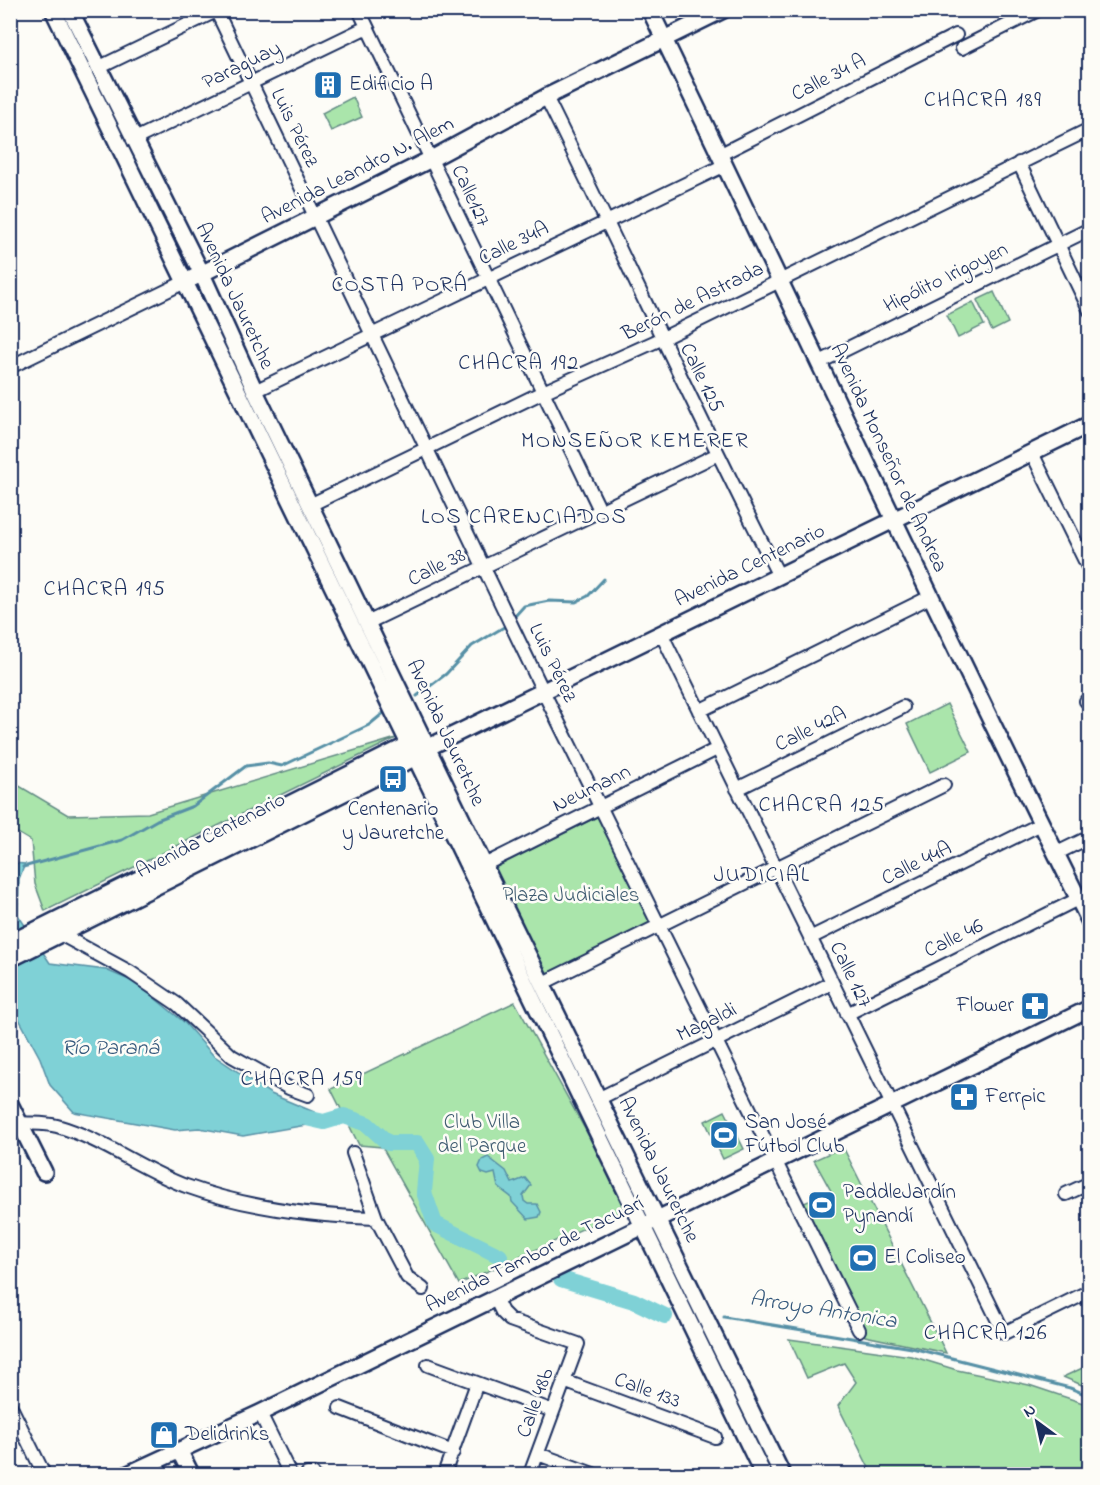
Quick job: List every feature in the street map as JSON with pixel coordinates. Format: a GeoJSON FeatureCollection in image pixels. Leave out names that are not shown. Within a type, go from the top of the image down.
{"type":"FeatureCollection","features":[{"type":"Feature","properties":{"kind":"main road","name":"Avenida Jauretche"},"geometry":{"type":"LineString","coordinates":[[53,10],[193,278],[255,391],[782,1474]]}},
{"type":"Feature","properties":{"kind":"main road","name":"Avenida Jauretche"},"geometry":{"type":"LineString","coordinates":[[70,10],[134,141],[193,278],[411,752],[763,1474]]}},
{"type":"Feature","properties":{"kind":"main road","name":"Avenida Monseñor de Andrea"},"geometry":{"type":"LineString","coordinates":[[650,10],[778,282],[820,362],[930,597],[1089,922]]}},
{"type":"Feature","properties":{"kind":"main road","name":"Avenida Leandro N. Alem"},"geometry":{"type":"LineString","coordinates":[[193,278],[431,159],[546,97],[723,10]]}},
{"type":"Feature","properties":{"kind":"main road","name":"Avenida Centenario"},"geometry":{"type":"LineString","coordinates":[[429,747],[1089,424]]}},
{"type":"Feature","properties":{"kind":"main road"},"geometry":{"type":"LineString","coordinates":[[411,752],[429,747]]}},
{"type":"Feature","properties":{"kind":"main road","name":"Avenida Centenario"},"geometry":{"type":"LineString","coordinates":[[10,943],[60,934],[411,752]]}},
{"type":"Feature","properties":{"kind":"main road","name":"Avenida Centenario"},"geometry":{"type":"LineString","coordinates":[[10,959],[40,936],[411,752]]}},
{"type":"Feature","properties":{"kind":"main road","name":"Avenida Tambor de Tacuarí"},"geometry":{"type":"LineString","coordinates":[[128,1474],[260,1413],[657,1217],[1089,1008]]}},
{"type":"Feature","properties":{"kind":"main road"},"geometry":{"type":"LineString","coordinates":[[10,1104],[44,1172]]}},
{"type":"Feature","properties":{"kind":"main road"},"geometry":{"type":"LineString","coordinates":[[179,1450],[191,1474]]}},
{"type":"Feature","properties":{"kind":"street","name":"Calle127"},"geometry":{"type":"LineString","coordinates":[[359,10],[600,510]]}},
{"type":"Feature","properties":{"kind":"street"},"geometry":{"type":"LineString","coordinates":[[962,48],[1038,10]]}},
{"type":"Feature","properties":{"kind":"street"},"geometry":{"type":"LineString","coordinates":[[98,68],[217,11]]}},
{"type":"Feature","properties":{"kind":"street","name":"Luis Pérez"},"geometry":{"type":"LineString","coordinates":[[217,11],[543,691],[859,1330]]}},
{"type":"Feature","properties":{"kind":"street","name":"Paraguay"},"geometry":{"type":"LineString","coordinates":[[134,141],[367,27]]}},
{"type":"Feature","properties":{"kind":"street","name":"Calle 34 A"},"geometry":{"type":"LineString","coordinates":[[722,160],[956,35]]}},
{"type":"Feature","properties":{"kind":"street","name":"Calle 125"},"geometry":{"type":"LineString","coordinates":[[546,97],[608,220],[716,455],[779,576]]}},
{"type":"Feature","properties":{"kind":"street","name":"Berón de Astrada"},"geometry":{"type":"LineString","coordinates":[[310,505],[543,392],[661,339],[1089,129]]}},
{"type":"Feature","properties":{"kind":"street","name":"Calle 34A"},"geometry":{"type":"LineString","coordinates":[[255,391],[608,220],[722,160]]}},
{"type":"Feature","properties":{"kind":"street"},"geometry":{"type":"LineString","coordinates":[[1019,163],[1089,311]]}},
{"type":"Feature","properties":{"kind":"street","name":"Hipólito Irigoyen"},"geometry":{"type":"LineString","coordinates":[[820,362],[1089,229]]}},
{"type":"Feature","properties":{"kind":"street","name":"Avenida Leandro N. Alem"},"geometry":{"type":"LineString","coordinates":[[10,367],[193,278]]}},
{"type":"Feature","properties":{"kind":"street"},"geometry":{"type":"LineString","coordinates":[[1032,453],[1089,571]]}},
{"type":"Feature","properties":{"kind":"street","name":"Calle 38"},"geometry":{"type":"LineString","coordinates":[[369,622],[716,455]]}},
{"type":"Feature","properties":{"kind":"street"},"geometry":{"type":"LineString","coordinates":[[699,711],[930,597]]}},
{"type":"Feature","properties":{"kind":"street","name":"Calle 127"},"geometry":{"type":"LineString","coordinates":[[661,633],[1004,1333],[1089,1291]]}},
{"type":"Feature","properties":{"kind":"street","name":"Calle 42A"},"geometry":{"type":"LineString","coordinates":[[737,789],[903,707]]}},
{"type":"Feature","properties":{"kind":"street","name":"Neumann"},"geometry":{"type":"LineString","coordinates":[[484,865],[717,749]]}},
{"type":"Feature","properties":{"kind":"street"},"geometry":{"type":"LineString","coordinates":[[543,983],[944,785]]}},
{"type":"Feature","properties":{"kind":"street","name":"Calle 44A"},"geometry":{"type":"LineString","coordinates":[[810,938],[1041,824]]}},
{"type":"Feature","properties":{"kind":"street"},"geometry":{"type":"LineString","coordinates":[[1055,854],[1089,837]]}},
{"type":"Feature","properties":{"kind":"street","name":"Calle 46"},"geometry":{"type":"LineString","coordinates":[[847,1014],[1078,899]]}},
{"type":"Feature","properties":{"kind":"street"},"geometry":{"type":"LineString","coordinates":[[60,934],[130,972],[177,1004],[232,1056],[280,1084],[308,1095]]}},
{"type":"Feature","properties":{"kind":"street","name":"Magaldi"},"geometry":{"type":"LineString","coordinates":[[600,1098],[832,983]]}},
{"type":"Feature","properties":{"kind":"street"},"geometry":{"type":"LineString","coordinates":[[20,1124],[55,1126],[103,1145],[184,1185],[221,1197],[270,1208],[333,1217],[376,1218]]}},
{"type":"Feature","properties":{"kind":"street"},"geometry":{"type":"LineString","coordinates":[[353,1153],[376,1218],[407,1277],[423,1289]]}},
{"type":"Feature","properties":{"kind":"street"},"geometry":{"type":"LineString","coordinates":[[1066,1194],[1089,1183]]}},
{"type":"Feature","properties":{"kind":"street","name":"Calle 48b"},"geometry":{"type":"LineString","coordinates":[[495,1298],[502,1312],[510,1320],[578,1344],[530,1474]]}},
{"type":"Feature","properties":{"kind":"street"},"geometry":{"type":"LineString","coordinates":[[428,1365],[553,1411]]}},
{"type":"Feature","properties":{"kind":"street","name":"Calle 133"},"geometry":{"type":"LineString","coordinates":[[564,1381],[715,1437]]}},
{"type":"Feature","properties":{"kind":"street"},"geometry":{"type":"LineString","coordinates":[[444,1474],[477,1383]]}},
{"type":"Feature","properties":{"kind":"street"},"geometry":{"type":"LineString","coordinates":[[10,1405],[44,1474]]}},
{"type":"Feature","properties":{"kind":"street"},"geometry":{"type":"LineString","coordinates":[[340,1408],[453,1452]]}},
{"type":"Feature","properties":{"kind":"street"},"geometry":{"type":"LineString","coordinates":[[260,1413],[290,1474]]}},
{"type":"Feature","properties":{"kind":"street"},"geometry":{"type":"LineString","coordinates":[[538,1454],[593,1474]]}},
{"type":"Feature","properties":{"kind":"street"},"geometry":{"type":"LineString","coordinates":[[308,1474],[314,1474]]}},
{"type":"Feature","properties":{"kind":"green space"},"geometry":{"type":"Polygon","coordinates":[[[353,97],[362,117],[331,131],[322,113],[353,97]]]}},
{"type":"Feature","properties":{"kind":"green space"},"geometry":{"type":"Polygon","coordinates":[[[994,292],[1008,323],[992,331],[977,300],[994,292]]]}},
{"type":"Feature","properties":{"kind":"green space"},"geometry":{"type":"Polygon","coordinates":[[[973,302],[984,325],[958,338],[947,315],[973,302]]]}},
{"type":"Feature","properties":{"kind":"green space"},"geometry":{"type":"Polygon","coordinates":[[[947,704],[971,752],[930,772],[907,724],[947,704]]]}},
{"type":"Feature","properties":{"kind":"green space"},"geometry":{"type":"Polygon","coordinates":[[[396,738],[45,911],[35,884],[31,841],[11,829],[11,781],[68,815],[148,813],[396,738]]]}},
{"type":"Feature","properties":{"kind":"green space","name":"Plaza Judiciales"},"geometry":{"type":"Polygon","coordinates":[[[599,816],[652,922],[542,976],[490,870],[599,816]]]}},
{"type":"Feature","properties":{"kind":"green space","name":"Club Villa del Parque"},"geometry":{"type":"Polygon","coordinates":[[[515,1002],[597,1151],[625,1210],[459,1284],[382,1147],[359,1145],[331,1089],[515,1002]]]}},
{"type":"Feature","properties":{"kind":"green space","name":"San José Fútbol Club"},"geometry":{"type":"Polygon","coordinates":[[[725,1111],[744,1149],[723,1159],[705,1121],[725,1111]]]}},
{"type":"Feature","properties":{"kind":"green space","name":"El Coliseo"},"geometry":{"type":"Polygon","coordinates":[[[843,1147],[946,1353],[865,1336],[802,1204],[831,1191],[814,1160],[843,1147]]]}},
{"type":"Feature","properties":{"kind":"green space"},"geometry":{"type":"Polygon","coordinates":[[[789,1339],[911,1356],[957,1370],[1029,1385],[1089,1405],[1089,1474],[872,1474],[838,1406],[856,1382],[844,1363],[807,1378],[789,1339]]]}},
{"type":"Feature","properties":{"kind":"green space"},"geometry":{"type":"Polygon","coordinates":[[[1089,1365],[1089,1388],[1063,1377],[1089,1365]]]}},
{"type":"Feature","properties":{"kind":"water","name":"Río Paraná"},"geometry":{"type":"Polygon","coordinates":[[[11,863],[25,864],[19,879],[18,915],[50,963],[106,970],[136,983],[184,1022],[213,1055],[271,1094],[314,1112],[324,1122],[243,1136],[199,1128],[175,1130],[74,1112],[50,1085],[40,1058],[11,1004],[11,863]]]}},
{"type":"Feature","properties":{"kind":"water"},"geometry":{"type":"Polygon","coordinates":[[[488,1157],[506,1171],[512,1183],[525,1178],[531,1185],[523,1196],[524,1201],[528,1204],[537,1204],[541,1212],[539,1217],[528,1219],[512,1202],[511,1197],[498,1187],[495,1173],[488,1175],[482,1173],[479,1167],[482,1160],[488,1157]]]}},
{"type":"Feature","properties":{"kind":"waterway"},"geometry":{"type":"LineString","coordinates":[[515,616],[524,606],[549,601],[576,602],[588,596],[604,579]]}},
{"type":"Feature","properties":{"kind":"waterway"},"geometry":{"type":"LineString","coordinates":[[417,696],[446,674],[472,646],[504,627]]}},
{"type":"Feature","properties":{"kind":"waterway"},"geometry":{"type":"LineString","coordinates":[[23,867],[122,840],[157,820],[193,806],[246,766],[268,763],[282,766],[369,725],[386,711]]}},
{"type":"Feature","properties":{"kind":"waterway","name":"Arroyo Antonica"},"geometry":{"type":"LineString","coordinates":[[302,1117],[324,1122],[344,1116],[367,1124],[388,1143],[417,1143],[427,1159],[424,1192],[435,1224],[500,1256]]}},
{"type":"Feature","properties":{"kind":"waterway","name":"Arroyo Antonica"},"geometry":{"type":"LineString","coordinates":[[561,1279],[634,1301],[665,1316]]}},
{"type":"Feature","properties":{"kind":"waterway","name":"Arroyo Antonica"},"geometry":{"type":"LineString","coordinates":[[724,1317],[912,1348],[1070,1388],[1090,1396]]}},
{"type":"Feature","properties":{"kind":"place","name":"Edificio A"},"geometry":{"type":"Point","coordinates":[328,85]}},
{"type":"Feature","properties":{"kind":"place","name":"Centenario y Jauretche"},"geometry":{"type":"Point","coordinates":[393,779]}},
{"type":"Feature","properties":{"kind":"place","name":"Flower"},"geometry":{"type":"Point","coordinates":[1035,1006]}},
{"type":"Feature","properties":{"kind":"place","name":"Ferrpic"},"geometry":{"type":"Point","coordinates":[964,1097]}},
{"type":"Feature","properties":{"kind":"place","name":"San José Fútbol Club"},"geometry":{"type":"Point","coordinates":[724,1135]}},
{"type":"Feature","properties":{"kind":"place","name":"PaddleJardín Pynandí"},"geometry":{"type":"Point","coordinates":[822,1205]}},
{"type":"Feature","properties":{"kind":"place","name":"El Coliseo"},"geometry":{"type":"Point","coordinates":[863,1258]}},
{"type":"Feature","properties":{"kind":"place","name":"Delidrinks"},"geometry":{"type":"Point","coordinates":[164,1435]}},
{"type":"Feature","properties":{"kind":"district","name":"CHACRA 189"},"geometry":{"type":"Point","coordinates":[983,101]}},
{"type":"Feature","properties":{"kind":"district","name":"COSTA PORÁ"},"geometry":{"type":"Point","coordinates":[400,286]}},
{"type":"Feature","properties":{"kind":"district","name":"CHACRA 192"},"geometry":{"type":"Point","coordinates":[519,364]}},
{"type":"Feature","properties":{"kind":"district","name":"MONSEÑOR KEMERER"},"geometry":{"type":"Point","coordinates":[635,442]}},
{"type":"Feature","properties":{"kind":"district","name":"LOS CARENCIADOS"},"geometry":{"type":"Point","coordinates":[524,518]}},
{"type":"Feature","properties":{"kind":"district","name":"CHACRA 195"},"geometry":{"type":"Point","coordinates":[105,590]}},
{"type":"Feature","properties":{"kind":"district","name":"CHACRA 125"},"geometry":{"type":"Point","coordinates":[822,806]}},
{"type":"Feature","properties":{"kind":"district","name":"JUDICIAL"},"geometry":{"type":"Point","coordinates":[762,876]}},
{"type":"Feature","properties":{"kind":"district","name":"CHACRA 159"},"geometry":{"type":"Point","coordinates":[302,1080]}},
{"type":"Feature","properties":{"kind":"district","name":"CHACRA 126"},"geometry":{"type":"Point","coordinates":[986,1334]}}]}
